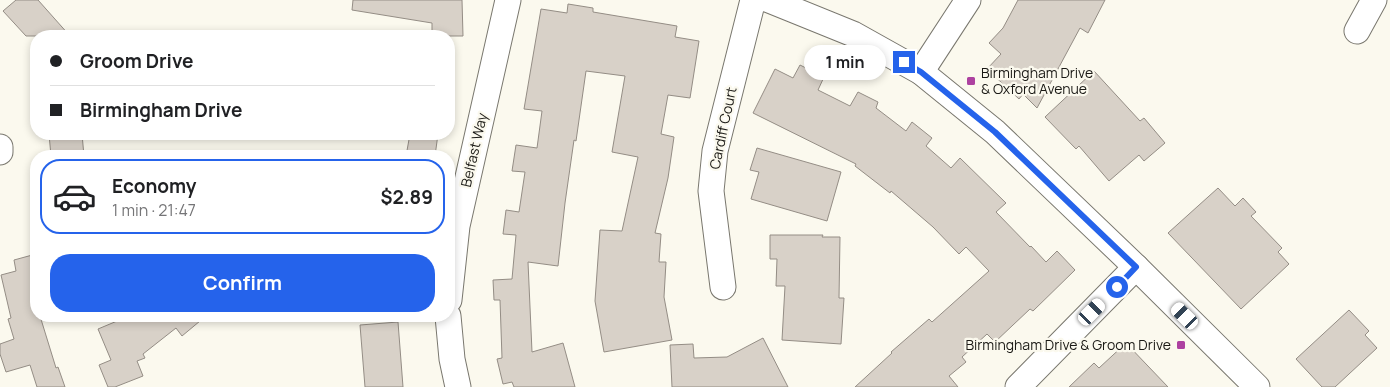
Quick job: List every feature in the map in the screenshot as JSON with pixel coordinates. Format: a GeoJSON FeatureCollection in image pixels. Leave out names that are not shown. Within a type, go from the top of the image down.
{"type":"FeatureCollection","features":[{"type":"Feature","properties":{"kind":"street","name":"Belfast Way"},"geometry":{"type":"LineString","coordinates":[[455,217],[508,0]]}},
{"type":"Feature","properties":{"kind":"street","name":"Cardiff Court"},"geometry":{"type":"LineString","coordinates":[[723,287],[711,191],[715,151],[753,0]]}},
{"type":"Feature","properties":{"kind":"street"},"geometry":{"type":"LineString","coordinates":[[769,0],[853,34],[921,72],[995,132],[1136,267],[1257,387]]}},
{"type":"Feature","properties":{"kind":"street"},"geometry":{"type":"LineString","coordinates":[[921,72],[968,0]]}},
{"type":"Feature","properties":{"kind":"street"},"geometry":{"type":"LineString","coordinates":[[1357,31],[1374,0]]}},
{"type":"Feature","properties":{"kind":"street"},"geometry":{"type":"LineString","coordinates":[[0,147],[0,152]]}},
{"type":"Feature","properties":{"kind":"street"},"geometry":{"type":"LineString","coordinates":[[1018,387],[1136,267]]}},
{"type":"Feature","properties":{"kind":"street"},"geometry":{"type":"LineString","coordinates":[[449,322],[452,359],[458,387]]}},
{"type":"Feature","properties":{"kind":"building"},"geometry":{"type":"Polygon","coordinates":[[[16,0],[38,0],[65,30],[30,30],[30,36],[26,36],[3,11],[16,0]]]}},
{"type":"Feature","properties":{"kind":"building"},"geometry":{"type":"Polygon","coordinates":[[[353,0],[462,0],[463,36],[455,36],[455,30],[432,30],[432,23],[352,10],[353,0]]]}},
{"type":"Feature","properties":{"kind":"building"},"geometry":{"type":"Polygon","coordinates":[[[1018,0],[1105,0],[1088,33],[1080,28],[1037,108],[1023,94],[1019,99],[987,69],[1001,54],[989,43],[1003,28],[1018,0]]]}},
{"type":"Feature","properties":{"kind":"building"},"geometry":{"type":"Polygon","coordinates":[[[568,4],[593,8],[593,12],[677,26],[675,37],[699,41],[690,98],[668,95],[661,134],[674,137],[668,178],[655,233],[661,234],[659,262],[666,262],[664,297],[672,340],[604,352],[595,301],[600,230],[622,231],[638,157],[612,152],[625,76],[586,71],[576,141],[574,140],[558,266],[528,262],[532,352],[563,343],[575,387],[514,387],[512,382],[503,384],[497,359],[502,358],[500,300],[494,300],[493,280],[512,279],[516,235],[503,234],[506,210],[519,212],[525,172],[512,171],[516,145],[537,148],[542,111],[524,109],[541,9],[567,13],[568,4]]]}},
{"type":"Feature","properties":{"kind":"building"},"geometry":{"type":"Polygon","coordinates":[[[800,65],[824,77],[818,90],[850,106],[858,92],[878,102],[876,108],[906,131],[912,122],[932,138],[926,146],[951,168],[960,158],[1006,203],[996,212],[1046,262],[1057,251],[1075,270],[1033,311],[1030,309],[995,342],[987,334],[962,357],[966,362],[949,376],[958,387],[855,387],[929,319],[932,322],[989,271],[966,247],[959,254],[933,227],[891,191],[890,193],[855,166],[856,164],[753,113],[775,69],[793,78],[800,65]]]}},
{"type":"Feature","properties":{"kind":"building"},"geometry":{"type":"Polygon","coordinates":[[[1094,71],[1140,121],[1144,118],[1165,143],[1144,161],[1139,155],[1109,181],[1079,146],[1076,149],[1045,117],[1094,71]]]}},
{"type":"Feature","properties":{"kind":"building"},"geometry":{"type":"Polygon","coordinates":[[[50,140],[83,140],[83,150],[50,150],[50,140]]]}},
{"type":"Feature","properties":{"kind":"building"},"geometry":{"type":"Polygon","coordinates":[[[409,140],[437,140],[436,150],[407,150],[409,140]]]}},
{"type":"Feature","properties":{"kind":"building"},"geometry":{"type":"Polygon","coordinates":[[[757,148],[841,172],[827,221],[751,199],[759,172],[750,170],[757,148]]]}},
{"type":"Feature","properties":{"kind":"building"},"geometry":{"type":"Polygon","coordinates":[[[1218,188],[1235,206],[1243,198],[1256,212],[1251,216],[1282,248],[1278,252],[1289,264],[1241,309],[1168,233],[1218,188]]]}},
{"type":"Feature","properties":{"kind":"building"},"geometry":{"type":"Polygon","coordinates":[[[770,235],[823,235],[822,237],[840,237],[839,298],[844,298],[841,344],[782,340],[785,286],[776,286],[777,259],[770,259],[770,235]]]}},
{"type":"Feature","properties":{"kind":"building"},"geometry":{"type":"Polygon","coordinates":[[[30,256],[30,322],[42,322],[56,368],[58,367],[65,387],[37,387],[30,365],[6,372],[0,354],[0,344],[14,339],[8,319],[11,318],[1,275],[16,271],[14,260],[30,256]]]}},
{"type":"Feature","properties":{"kind":"building"},"geometry":{"type":"Polygon","coordinates":[[[1349,310],[1369,331],[1365,335],[1377,348],[1335,387],[1322,387],[1296,359],[1349,310]]]}},
{"type":"Feature","properties":{"kind":"building"},"geometry":{"type":"Polygon","coordinates":[[[115,322],[199,322],[182,336],[176,328],[143,354],[145,358],[137,361],[143,376],[115,387],[108,387],[99,365],[111,360],[98,329],[115,322]]]}},
{"type":"Feature","properties":{"kind":"building"},"geometry":{"type":"Polygon","coordinates":[[[398,322],[403,387],[365,387],[360,325],[398,322]]]}},
{"type":"Feature","properties":{"kind":"building"},"geometry":{"type":"Polygon","coordinates":[[[763,338],[788,387],[672,387],[670,345],[693,344],[694,358],[727,357],[763,338]]]}},
{"type":"Feature","properties":{"kind":"building"},"geometry":{"type":"Polygon","coordinates":[[[1126,343],[1168,387],[1069,387],[1094,363],[1099,368],[1126,343]]]}},
{"type":"Feature","properties":{"kind":"place","name":"Birmingham Drive & Oxford Avenue"},"geometry":{"type":"Point","coordinates":[971,81]}},
{"type":"Feature","properties":{"kind":"place","name":"Birmingham Drive & Groom Drive"},"geometry":{"type":"Point","coordinates":[1181,345]}},
{"type":"Feature","properties":{"kind":"route"},"geometry":{"type":"LineString","coordinates":[[904,62],[921,72],[995,132],[1136,267],[1117,287]]}}]}
